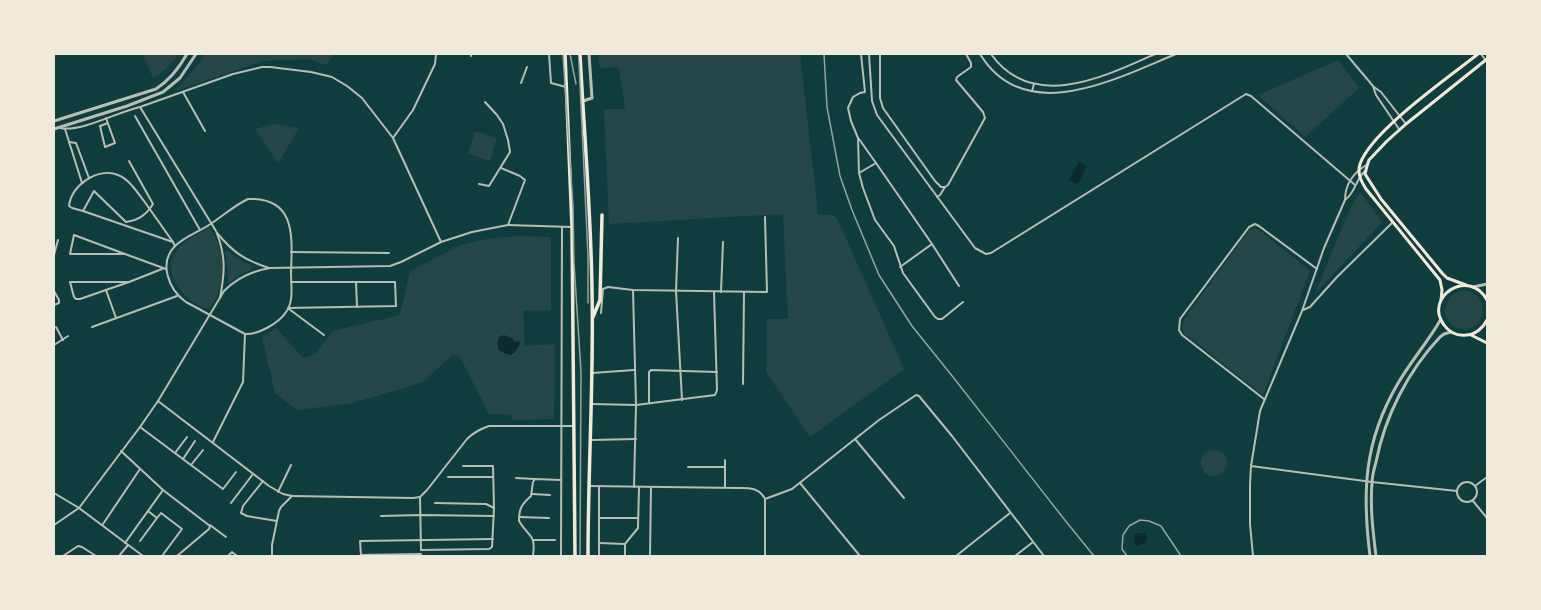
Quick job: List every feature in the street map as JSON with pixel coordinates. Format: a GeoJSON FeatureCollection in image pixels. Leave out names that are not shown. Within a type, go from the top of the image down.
{"type":"FeatureCollection","features":[{"type":"Feature","properties":{"kind":"main road"},"geometry":{"type":"LineString","coordinates":[[565,54],[572,227],[575,556]]}},
{"type":"Feature","properties":{"kind":"main road"},"geometry":{"type":"LineString","coordinates":[[580,54],[592,290],[592,404],[588,486],[588,556]]}},
{"type":"Feature","properties":{"kind":"main road"},"geometry":{"type":"LineString","coordinates":[[1478,54],[1400,116],[1370,148],[1359,169],[1360,176],[1366,189],[1440,280],[1442,290],[1439,307],[1441,319],[1446,328],[1458,335],[1471,334],[1478,331],[1487,320]]}},
{"type":"Feature","properties":{"kind":"main road"},"geometry":{"type":"LineString","coordinates":[[1466,286],[1447,278],[1442,273],[1381,199],[1366,174],[1366,170],[1374,155],[1399,129],[1487,60]]}},
{"type":"Feature","properties":{"kind":"main road"},"geometry":{"type":"LineString","coordinates":[[592,320],[600,300],[602,215]]}},
{"type":"Feature","properties":{"kind":"main road"},"geometry":{"type":"LineString","coordinates":[[1441,300],[1449,290],[1455,287],[1466,286],[1473,287],[1481,292],[1487,300]]}},
{"type":"Feature","properties":{"kind":"main road"},"geometry":{"type":"LineString","coordinates":[[1471,334],[1487,343]]}},
{"type":"Feature","properties":{"kind":"street"},"geometry":{"type":"LineString","coordinates":[[54,121],[156,89],[166,82],[174,73],[187,54]]}},
{"type":"Feature","properties":{"kind":"street"},"geometry":{"type":"LineString","coordinates":[[54,129],[127,106],[163,92],[180,78],[196,54]]}},
{"type":"Feature","properties":{"kind":"street"},"geometry":{"type":"LineString","coordinates":[[393,138],[413,110],[434,64],[436,54]]}},
{"type":"Feature","properties":{"kind":"street"},"geometry":{"type":"LineString","coordinates":[[549,54],[551,83],[566,87]]}},
{"type":"Feature","properties":{"kind":"street"},"geometry":{"type":"LineString","coordinates":[[583,102],[592,98],[589,54]]}},
{"type":"Feature","properties":{"kind":"street"},"geometry":{"type":"LineString","coordinates":[[861,54],[865,92]]}},
{"type":"Feature","properties":{"kind":"street"},"geometry":{"type":"LineString","coordinates":[[869,54],[872,101],[877,115],[975,248],[986,254],[991,253],[1246,94],[1251,96],[1355,185]]}},
{"type":"Feature","properties":{"kind":"street"},"geometry":{"type":"LineString","coordinates":[[880,54],[880,98],[884,108],[934,181],[941,187],[945,187]]}},
{"type":"Feature","properties":{"kind":"street"},"geometry":{"type":"LineString","coordinates":[[937,196],[940,195],[948,185],[984,118],[983,112],[956,80],[957,77],[971,67],[971,63],[966,54]]}},
{"type":"Feature","properties":{"kind":"street"},"geometry":{"type":"LineString","coordinates":[[980,54],[998,75],[1020,88],[1048,94],[1102,85],[1176,54]]}},
{"type":"Feature","properties":{"kind":"street"},"geometry":{"type":"LineString","coordinates":[[990,54],[1009,73],[1034,84],[1060,86],[1082,83],[1100,78],[1155,54]]}},
{"type":"Feature","properties":{"kind":"street"},"geometry":{"type":"LineString","coordinates":[[1346,54],[1373,86],[1382,92],[1406,124]]}},
{"type":"Feature","properties":{"kind":"street"},"geometry":{"type":"LineString","coordinates":[[1481,54],[1487,60]]}},
{"type":"Feature","properties":{"kind":"street"},"geometry":{"type":"LineString","coordinates":[[58,128],[65,129],[80,127],[233,74],[262,68],[270,67],[321,74],[340,82],[355,92],[368,105],[393,138],[441,242]]}},
{"type":"Feature","properties":{"kind":"street"},"geometry":{"type":"LineString","coordinates":[[521,83],[527,67]]}},
{"type":"Feature","properties":{"kind":"street"},"geometry":{"type":"LineString","coordinates":[[1100,78],[1102,85]]}},
{"type":"Feature","properties":{"kind":"street"},"geometry":{"type":"LineString","coordinates":[[1032,91],[1034,84]]}},
{"type":"Feature","properties":{"kind":"street"},"geometry":{"type":"LineString","coordinates":[[1373,86],[1376,96],[1399,129]]}},
{"type":"Feature","properties":{"kind":"street"},"geometry":{"type":"LineString","coordinates":[[182,92],[205,131]]}},
{"type":"Feature","properties":{"kind":"street"},"geometry":{"type":"LineString","coordinates":[[871,92],[860,93],[854,97],[848,108],[851,121],[858,138],[932,244],[958,286]]}},
{"type":"Feature","properties":{"kind":"street"},"geometry":{"type":"LineString","coordinates":[[479,184],[490,186],[510,152],[503,124],[485,102]]}},
{"type":"Feature","properties":{"kind":"street"},"geometry":{"type":"LineString","coordinates":[[140,107],[216,231],[236,253],[254,263],[270,268]]}},
{"type":"Feature","properties":{"kind":"street"},"geometry":{"type":"LineString","coordinates":[[136,116],[200,230]]}},
{"type":"Feature","properties":{"kind":"street"},"geometry":{"type":"LineString","coordinates":[[106,118],[108,123],[115,143],[105,147],[100,126],[108,123]]}},
{"type":"Feature","properties":{"kind":"street"},"geometry":{"type":"LineString","coordinates":[[65,129],[82,184]]}},
{"type":"Feature","properties":{"kind":"street"},"geometry":{"type":"LineString","coordinates":[[858,138],[859,173],[872,214],[894,246],[900,267],[906,278],[938,320],[942,319],[964,302]]}},
{"type":"Feature","properties":{"kind":"street"},"geometry":{"type":"LineString","coordinates":[[69,142],[76,143],[89,179]]}},
{"type":"Feature","properties":{"kind":"street"},"geometry":{"type":"LineString","coordinates":[[83,211],[94,191],[126,222],[138,220],[150,209],[153,204],[128,161]]}},
{"type":"Feature","properties":{"kind":"street"},"geometry":{"type":"LineString","coordinates":[[859,173],[876,163]]}},
{"type":"Feature","properties":{"kind":"street"},"geometry":{"type":"LineString","coordinates":[[1253,556],[1249,513],[1251,466],[1257,424],[1264,399],[1302,311],[1345,200],[1345,192],[1350,181],[1359,169],[1368,164]]}},
{"type":"Feature","properties":{"kind":"street"},"geometry":{"type":"LineString","coordinates":[[501,168],[520,176],[525,180],[508,225]]}},
{"type":"Feature","properties":{"kind":"street"},"geometry":{"type":"LineString","coordinates":[[1345,200],[1350,196],[1360,176],[1366,170]]}},
{"type":"Feature","properties":{"kind":"street"},"geometry":{"type":"LineString","coordinates":[[172,242],[72,208],[69,206],[70,200],[82,184],[89,179],[105,173],[120,176],[133,187],[175,246]]}},
{"type":"Feature","properties":{"kind":"street"},"geometry":{"type":"LineString","coordinates":[[248,199],[271,203],[283,211],[289,221],[291,227],[292,252],[291,300],[288,308],[281,317],[261,332],[245,334],[178,296],[172,288],[166,269],[171,251],[175,246],[211,224],[248,199]]}},
{"type":"Feature","properties":{"kind":"street"},"geometry":{"type":"LineString","coordinates":[[601,313],[604,288],[608,287],[633,290],[767,292],[765,217]]}},
{"type":"Feature","properties":{"kind":"street"},"geometry":{"type":"LineString","coordinates":[[1302,311],[1310,307],[1337,277],[1393,222]]}},
{"type":"Feature","properties":{"kind":"street"},"geometry":{"type":"LineString","coordinates":[[54,525],[79,508],[140,427],[158,401],[224,291],[237,280],[252,272],[270,268],[390,266],[441,242],[472,232],[508,225],[572,227]]}},
{"type":"Feature","properties":{"kind":"street"},"geometry":{"type":"LineString","coordinates":[[1264,399],[1182,335],[1179,330],[1180,319],[1252,225],[1259,226],[1317,269]]}},
{"type":"Feature","properties":{"kind":"street"},"geometry":{"type":"LineString","coordinates":[[561,556],[562,227]]}},
{"type":"Feature","properties":{"kind":"street"},"geometry":{"type":"LineString","coordinates":[[216,231],[220,241],[224,261],[224,275],[219,299]]}},
{"type":"Feature","properties":{"kind":"street"},"geometry":{"type":"LineString","coordinates":[[125,254],[70,254],[74,235],[166,269]]}},
{"type":"Feature","properties":{"kind":"street"},"geometry":{"type":"LineString","coordinates":[[678,238],[676,291],[682,400]]}},
{"type":"Feature","properties":{"kind":"street"},"geometry":{"type":"LineString","coordinates":[[54,255],[58,240]]}},
{"type":"Feature","properties":{"kind":"street"},"geometry":{"type":"LineString","coordinates":[[722,292],[723,242]]}},
{"type":"Feature","properties":{"kind":"street"},"geometry":{"type":"LineString","coordinates":[[900,267],[932,244]]}},
{"type":"Feature","properties":{"kind":"street"},"geometry":{"type":"LineString","coordinates":[[292,252],[389,253]]}},
{"type":"Feature","properties":{"kind":"street"},"geometry":{"type":"LineString","coordinates":[[129,282],[70,282],[76,299],[80,299],[129,282],[163,268]]}},
{"type":"Feature","properties":{"kind":"street"},"geometry":{"type":"LineString","coordinates":[[288,308],[396,306],[395,282],[291,282]]}},
{"type":"Feature","properties":{"kind":"street"},"geometry":{"type":"LineString","coordinates":[[356,282],[357,307]]}},
{"type":"Feature","properties":{"kind":"street"},"geometry":{"type":"LineString","coordinates":[[1473,287],[1487,284]]}},
{"type":"Feature","properties":{"kind":"street"},"geometry":{"type":"LineString","coordinates":[[106,290],[116,318]]}},
{"type":"Feature","properties":{"kind":"street"},"geometry":{"type":"LineString","coordinates":[[633,290],[636,405],[634,487]]}},
{"type":"Feature","properties":{"kind":"street"},"geometry":{"type":"LineString","coordinates":[[54,291],[59,300],[59,303],[54,306]]}},
{"type":"Feature","properties":{"kind":"street"},"geometry":{"type":"LineString","coordinates":[[592,404],[636,405],[715,395],[717,390],[717,372],[714,292]]}},
{"type":"Feature","properties":{"kind":"street"},"geometry":{"type":"LineString","coordinates":[[743,384],[744,292]]}},
{"type":"Feature","properties":{"kind":"street"},"geometry":{"type":"LineString","coordinates":[[92,327],[178,296]]}},
{"type":"Feature","properties":{"kind":"street"},"geometry":{"type":"LineString","coordinates":[[288,308],[324,335]]}},
{"type":"Feature","properties":{"kind":"street"},"geometry":{"type":"LineString","coordinates":[[1370,556],[1366,527],[1366,481],[1375,435],[1383,412],[1398,383],[1441,319]]}},
{"type":"Feature","properties":{"kind":"street"},"geometry":{"type":"LineString","coordinates":[[55,327],[63,340]]}},
{"type":"Feature","properties":{"kind":"street"},"geometry":{"type":"LineString","coordinates":[[1376,556],[1372,482],[1382,438],[1390,416],[1413,371],[1435,342],[1444,334],[1451,332]]}},
{"type":"Feature","properties":{"kind":"street"},"geometry":{"type":"LineString","coordinates":[[213,442],[242,382],[245,334]]}},
{"type":"Feature","properties":{"kind":"street"},"geometry":{"type":"LineString","coordinates":[[54,345],[68,336]]}},
{"type":"Feature","properties":{"kind":"street"},"geometry":{"type":"LineString","coordinates":[[649,403],[650,370],[652,369],[680,372],[717,372]]}},
{"type":"Feature","properties":{"kind":"street"},"geometry":{"type":"LineString","coordinates":[[592,374],[634,370]]}},
{"type":"Feature","properties":{"kind":"street"},"geometry":{"type":"LineString","coordinates":[[765,499],[787,491],[800,482],[915,395],[919,396],[952,436],[1044,556]]}},
{"type":"Feature","properties":{"kind":"street"},"geometry":{"type":"LineString","coordinates":[[158,401],[278,492],[292,496],[420,497],[428,490],[474,432],[489,426],[574,426]]}},
{"type":"Feature","properties":{"kind":"street"},"geometry":{"type":"LineString","coordinates":[[140,427],[223,489],[236,472]]}},
{"type":"Feature","properties":{"kind":"street"},"geometry":{"type":"LineString","coordinates":[[175,453],[187,437]]}},
{"type":"Feature","properties":{"kind":"street"},"geometry":{"type":"LineString","coordinates":[[591,440],[636,439]]}},
{"type":"Feature","properties":{"kind":"street"},"geometry":{"type":"LineString","coordinates":[[855,439],[904,498]]}},
{"type":"Feature","properties":{"kind":"street"},"geometry":{"type":"LineString","coordinates":[[183,459],[195,442]]}},
{"type":"Feature","properties":{"kind":"street"},"geometry":{"type":"LineString","coordinates":[[191,465],[203,450]]}},
{"type":"Feature","properties":{"kind":"street"},"geometry":{"type":"LineString","coordinates":[[121,451],[163,490],[226,537]]}},
{"type":"Feature","properties":{"kind":"street"},"geometry":{"type":"LineString","coordinates":[[725,460],[725,488]]}},
{"type":"Feature","properties":{"kind":"street"},"geometry":{"type":"LineString","coordinates":[[278,492],[291,465]]}},
{"type":"Feature","properties":{"kind":"street"},"geometry":{"type":"LineString","coordinates":[[421,550],[490,549],[492,547],[494,516],[493,466],[462,466]]}},
{"type":"Feature","properties":{"kind":"street"},"geometry":{"type":"LineString","coordinates":[[1251,466],[1372,482],[1457,490]]}},
{"type":"Feature","properties":{"kind":"street"},"geometry":{"type":"LineString","coordinates":[[688,467],[725,467]]}},
{"type":"Feature","properties":{"kind":"street"},"geometry":{"type":"LineString","coordinates":[[102,525],[140,469]]}},
{"type":"Feature","properties":{"kind":"street"},"geometry":{"type":"LineString","coordinates":[[230,503],[253,474]]}},
{"type":"Feature","properties":{"kind":"street"},"geometry":{"type":"LineString","coordinates":[[448,477],[493,477]]}},
{"type":"Feature","properties":{"kind":"street"},"geometry":{"type":"LineString","coordinates":[[1475,486],[1487,477]]}},
{"type":"Feature","properties":{"kind":"street"},"geometry":{"type":"LineString","coordinates":[[516,478],[561,480]]}},
{"type":"Feature","properties":{"kind":"street"},"geometry":{"type":"LineString","coordinates":[[533,556],[534,540],[522,526],[519,521],[519,517],[523,503],[532,494],[533,482],[535,479]]}},
{"type":"Feature","properties":{"kind":"street"},"geometry":{"type":"LineString","coordinates":[[263,481],[243,506],[241,512],[247,516],[277,521]]}},
{"type":"Feature","properties":{"kind":"street"},"geometry":{"type":"LineString","coordinates":[[800,482],[860,556]]}},
{"type":"Feature","properties":{"kind":"street"},"geometry":{"type":"LineString","coordinates":[[1466,482],[1475,486],[1477,489],[1477,495],[1473,500],[1466,502],[1460,500],[1457,490],[1460,485],[1466,482]]}},
{"type":"Feature","properties":{"kind":"street"},"geometry":{"type":"LineString","coordinates":[[588,486],[756,489],[765,499],[765,556]]}},
{"type":"Feature","properties":{"kind":"street"},"geometry":{"type":"LineString","coordinates":[[599,486],[599,556]]}},
{"type":"Feature","properties":{"kind":"street"},"geometry":{"type":"LineString","coordinates":[[625,556],[624,544],[638,528],[639,487]]}},
{"type":"Feature","properties":{"kind":"street"},"geometry":{"type":"LineString","coordinates":[[650,556],[651,487]]}},
{"type":"Feature","properties":{"kind":"street"},"geometry":{"type":"LineString","coordinates":[[125,543],[163,490]]}},
{"type":"Feature","properties":{"kind":"street"},"geometry":{"type":"LineString","coordinates":[[54,493],[79,508],[142,556]]}},
{"type":"Feature","properties":{"kind":"street"},"geometry":{"type":"LineString","coordinates":[[532,494],[550,495]]}},
{"type":"Feature","properties":{"kind":"street"},"geometry":{"type":"LineString","coordinates":[[271,555],[281,507],[292,496]]}},
{"type":"Feature","properties":{"kind":"street"},"geometry":{"type":"LineString","coordinates":[[420,497],[421,515],[421,540],[421,555],[360,555],[360,541],[421,540],[493,539]]}},
{"type":"Feature","properties":{"kind":"street"},"geometry":{"type":"LineString","coordinates":[[1473,500],[1487,518]]}},
{"type":"Feature","properties":{"kind":"street"},"geometry":{"type":"LineString","coordinates":[[435,503],[486,504],[494,508]]}},
{"type":"Feature","properties":{"kind":"street"},"geometry":{"type":"LineString","coordinates":[[148,511],[157,518]]}},
{"type":"Feature","properties":{"kind":"street"},"geometry":{"type":"LineString","coordinates":[[140,541],[161,513],[182,528],[162,556]]}},
{"type":"Feature","properties":{"kind":"street"},"geometry":{"type":"LineString","coordinates":[[956,556],[1010,513]]}},
{"type":"Feature","properties":{"kind":"street"},"geometry":{"type":"LineString","coordinates":[[381,516],[494,516]]}},
{"type":"Feature","properties":{"kind":"street"},"geometry":{"type":"LineString","coordinates":[[519,517],[549,518]]}},
{"type":"Feature","properties":{"kind":"street"},"geometry":{"type":"LineString","coordinates":[[599,518],[638,518]]}},
{"type":"Feature","properties":{"kind":"street"},"geometry":{"type":"LineString","coordinates":[[177,556],[209,530],[210,524]]}},
{"type":"Feature","properties":{"kind":"street"},"geometry":{"type":"LineString","coordinates":[[534,540],[555,540]]}},
{"type":"Feature","properties":{"kind":"street"},"geometry":{"type":"LineString","coordinates":[[1015,556],[1033,542]]}},
{"type":"Feature","properties":{"kind":"street"},"geometry":{"type":"LineString","coordinates":[[599,543],[624,544]]}},
{"type":"Feature","properties":{"kind":"street"},"geometry":{"type":"LineString","coordinates":[[119,556],[128,545]]}},
{"type":"Feature","properties":{"kind":"street"},"geometry":{"type":"LineString","coordinates":[[63,556],[78,546],[96,556]]}},
{"type":"Feature","properties":{"kind":"street"},"geometry":{"type":"LineString","coordinates":[[228,556],[232,552],[237,556]]}},
{"type":"Feature","properties":{"kind":"shaded area"},"geometry":{"type":"Polygon","coordinates":[[[143,54],[179,54],[166,69],[153,78],[143,54]]]}},
{"type":"Feature","properties":{"kind":"shaded area"},"geometry":{"type":"Polygon","coordinates":[[[205,54],[334,54],[327,65],[308,59],[263,61],[175,91],[202,60],[205,54]]]}},
{"type":"Feature","properties":{"kind":"shaded area"},"geometry":{"type":"Polygon","coordinates":[[[598,54],[800,54],[818,214],[832,215],[837,218],[904,369],[810,437],[766,372],[767,319],[788,319],[783,214],[609,224],[604,109],[625,109],[619,67],[600,68],[598,54]]]}},
{"type":"Feature","properties":{"kind":"shaded area"},"geometry":{"type":"Polygon","coordinates":[[[1338,60],[1359,88],[1305,137],[1258,95],[1338,60]]]}},
{"type":"Feature","properties":{"kind":"shaded area"},"geometry":{"type":"Polygon","coordinates":[[[274,124],[299,128],[278,163],[255,129],[274,124]]]}},
{"type":"Feature","properties":{"kind":"shaded area"},"geometry":{"type":"Polygon","coordinates":[[[475,131],[497,138],[490,161],[468,154],[475,131]]]}},
{"type":"Feature","properties":{"kind":"shaded area"},"geometry":{"type":"Polygon","coordinates":[[[1079,162],[1087,166],[1078,184],[1069,180],[1079,162]]]}},
{"type":"Feature","properties":{"kind":"shaded area"},"geometry":{"type":"Polygon","coordinates":[[[1360,192],[1382,222],[1314,295],[1349,211],[1360,192]]]}},
{"type":"Feature","properties":{"kind":"shaded area"},"geometry":{"type":"Polygon","coordinates":[[[210,227],[220,250],[222,275],[219,289],[213,302],[209,308],[203,308],[182,293],[174,281],[171,268],[174,255],[177,250],[190,239],[210,227]]]}},
{"type":"Feature","properties":{"kind":"shaded area"},"geometry":{"type":"Polygon","coordinates":[[[1250,229],[1258,229],[1310,271],[1263,395],[1184,333],[1182,327],[1185,318],[1250,229]]]}},
{"type":"Feature","properties":{"kind":"shaded area"},"geometry":{"type":"Polygon","coordinates":[[[520,236],[551,237],[551,310],[523,311],[525,346],[555,344],[554,419],[512,420],[511,414],[489,414],[460,357],[452,355],[423,382],[353,403],[297,410],[275,393],[262,337],[276,328],[303,358],[314,355],[333,331],[400,315],[410,271],[461,245],[491,238],[520,236]]]}},
{"type":"Feature","properties":{"kind":"shaded area"},"geometry":{"type":"Polygon","coordinates":[[[228,251],[237,258],[253,266],[253,269],[241,274],[228,284],[225,252],[228,251]]]}},
{"type":"Feature","properties":{"kind":"shaded area"},"geometry":{"type":"Polygon","coordinates":[[[1460,291],[1468,291],[1475,294],[1480,299],[1483,310],[1480,321],[1475,326],[1468,329],[1460,329],[1453,326],[1448,321],[1445,314],[1445,306],[1448,299],[1453,294],[1460,291]]]}},
{"type":"Feature","properties":{"kind":"shaded area"},"geometry":{"type":"Polygon","coordinates":[[[504,335],[513,339],[515,342],[519,341],[520,344],[516,351],[511,355],[499,350],[497,343],[499,337],[504,335]]]}},
{"type":"Feature","properties":{"kind":"shaded area"},"geometry":{"type":"Polygon","coordinates":[[[1214,450],[1223,454],[1227,463],[1223,472],[1214,476],[1205,472],[1201,463],[1205,454],[1214,450]]]}},
{"type":"Feature","properties":{"kind":"shaded area"},"geometry":{"type":"Polygon","coordinates":[[[1138,533],[1144,533],[1147,537],[1145,543],[1137,546],[1134,543],[1134,540],[1138,533]]]}},
{"type":"Feature","properties":{"kind":"railway"},"geometry":{"type":"LineString","coordinates":[[563,54],[573,207],[574,263],[581,372],[580,556]]}},
{"type":"Feature","properties":{"kind":"railway"},"geometry":{"type":"LineString","coordinates":[[570,54],[576,84]]}},
{"type":"Feature","properties":{"kind":"railway"},"geometry":{"type":"LineString","coordinates":[[824,54],[827,107],[840,176],[852,210],[879,275],[912,326],[1094,556]]}},
{"type":"Feature","properties":{"kind":"railway"},"geometry":{"type":"LineString","coordinates":[[579,62],[588,256],[588,303]]}},
{"type":"Feature","properties":{"kind":"railway"},"geometry":{"type":"LineString","coordinates":[[1127,556],[1122,549],[1123,535],[1129,526],[1140,520],[1149,521],[1161,526],[1181,556]]}}]}
